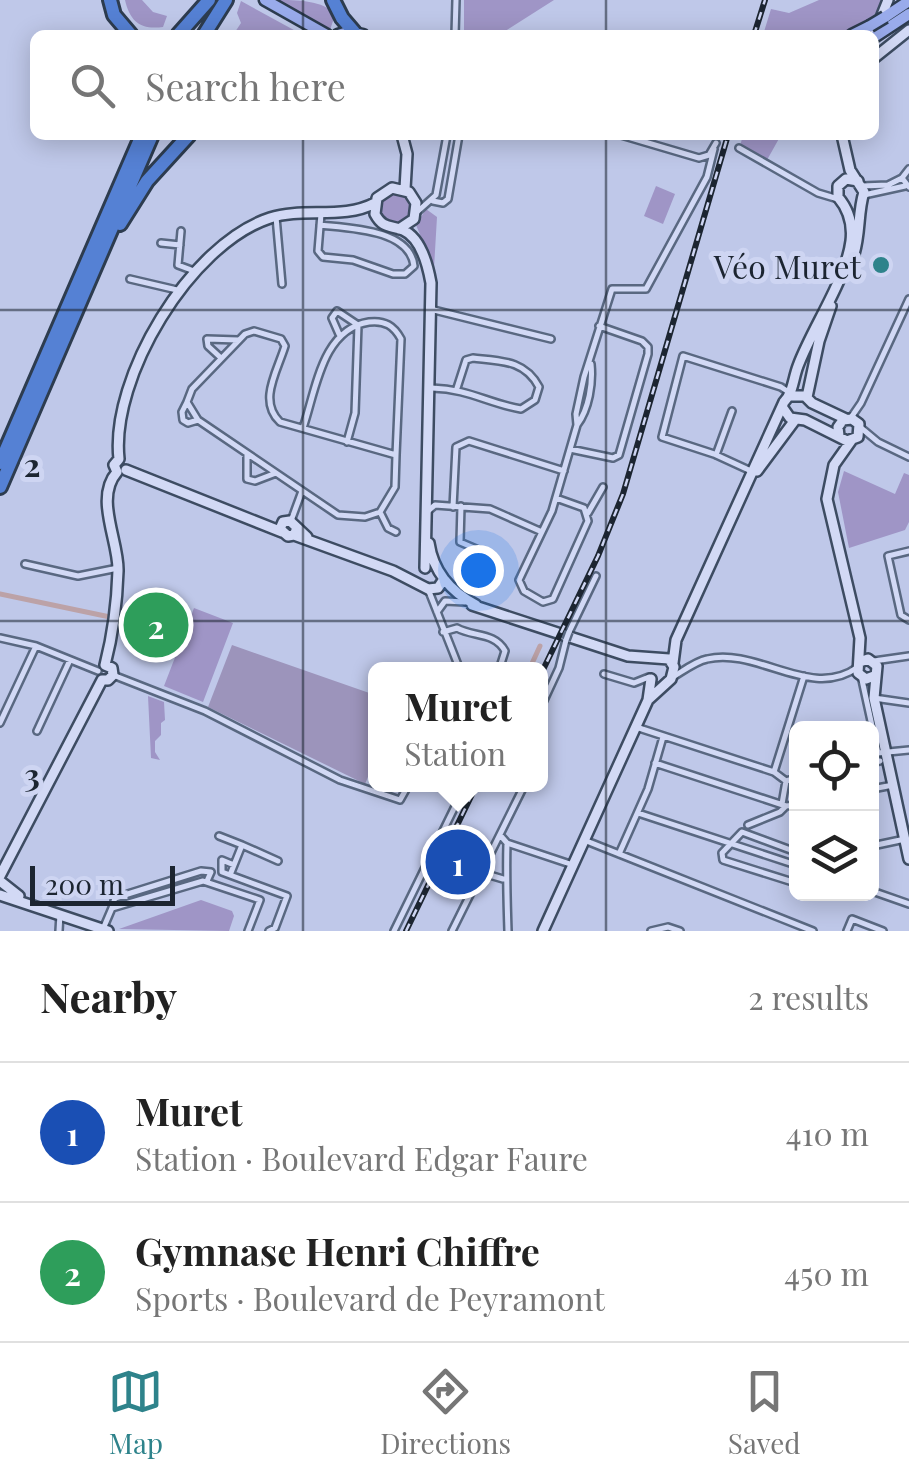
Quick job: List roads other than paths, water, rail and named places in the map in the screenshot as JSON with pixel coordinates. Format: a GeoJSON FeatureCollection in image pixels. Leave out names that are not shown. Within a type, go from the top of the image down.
{"type":"FeatureCollection","features":[{"type":"Feature","properties":{"kind":"highway"},"geometry":{"type":"LineString","coordinates":[[108,0],[109,15],[119,30]]}},
{"type":"Feature","properties":{"kind":"highway"},"geometry":{"type":"LineString","coordinates":[[108,0],[114,16],[127,30]]}},
{"type":"Feature","properties":{"kind":"highway"},"geometry":{"type":"LineString","coordinates":[[182,30],[208,0]]}},
{"type":"Feature","properties":{"kind":"highway"},"geometry":{"type":"LineString","coordinates":[[199,30],[217,0]]}},
{"type":"Feature","properties":{"kind":"highway"},"geometry":{"type":"LineString","coordinates":[[207,30],[226,0]]}},
{"type":"Feature","properties":{"kind":"highway"},"geometry":{"type":"LineString","coordinates":[[333,0],[357,30]]}},
{"type":"Feature","properties":{"kind":"highway"},"geometry":{"type":"LineString","coordinates":[[0,463],[138,140]]}},
{"type":"Feature","properties":{"kind":"highway"},"geometry":{"type":"LineString","coordinates":[[0,487],[150,140]]}},
{"type":"Feature","properties":{"kind":"highway"},"geometry":{"type":"LineString","coordinates":[[93,269],[146,181],[184,140]]}},
{"type":"Feature","properties":{"kind":"main road"},"geometry":{"type":"LineString","coordinates":[[253,0],[302,30]]}},
{"type":"Feature","properties":{"kind":"main road"},"geometry":{"type":"LineString","coordinates":[[264,0],[318,30]]}},
{"type":"Feature","properties":{"kind":"main road"},"geometry":{"type":"LineString","coordinates":[[876,30],[888,0]]}},
{"type":"Feature","properties":{"kind":"main road"},"geometry":{"type":"LineString","coordinates":[[877,30],[885,18],[909,1]]}},
{"type":"Feature","properties":{"kind":"main road"},"geometry":{"type":"LineString","coordinates":[[879,31],[909,14]]}},
{"type":"Feature","properties":{"kind":"main road"},"geometry":{"type":"LineString","coordinates":[[879,54],[909,30]]}},
{"type":"Feature","properties":{"kind":"main road"},"geometry":{"type":"LineString","coordinates":[[403,140],[408,192],[432,266],[428,569],[433,586]]}},
{"type":"Feature","properties":{"kind":"main road"},"geometry":{"type":"LineString","coordinates":[[543,931],[648,700],[668,680],[676,640],[790,394],[799,362],[850,249],[851,224],[840,184],[844,161],[842,140]]}},
{"type":"Feature","properties":{"kind":"main road"},"geometry":{"type":"LineString","coordinates":[[742,494],[787,426],[813,412],[809,400],[829,310],[856,249],[861,191],[847,162],[842,140]]}},
{"type":"Feature","properties":{"kind":"main road"},"geometry":{"type":"LineString","coordinates":[[392,188],[407,154]]}},
{"type":"Feature","properties":{"kind":"main road"},"geometry":{"type":"LineString","coordinates":[[840,184],[849,178],[861,191]]}},
{"type":"Feature","properties":{"kind":"main road"},"geometry":{"type":"LineString","coordinates":[[408,192],[392,188],[382,192],[376,202],[377,218],[382,225],[412,236],[422,251],[431,283],[431,508]]}},
{"type":"Feature","properties":{"kind":"main road"},"geometry":{"type":"LineString","coordinates":[[842,202],[861,191]]}},
{"type":"Feature","properties":{"kind":"main road"},"geometry":{"type":"LineString","coordinates":[[376,202],[320,220],[276,216],[249,227],[194,272],[177,290],[150,342],[125,403],[119,459],[114,465],[269,525],[289,528],[471,604],[628,656],[640,662],[649,676],[668,680]]}},
{"type":"Feature","properties":{"kind":"main road"},"geometry":{"type":"LineString","coordinates":[[340,212],[377,218]]}},
{"type":"Feature","properties":{"kind":"main road"},"geometry":{"type":"LineString","coordinates":[[399,229],[415,216]]}},
{"type":"Feature","properties":{"kind":"main road"},"geometry":{"type":"LineString","coordinates":[[790,394],[854,422]]}},
{"type":"Feature","properties":{"kind":"main road"},"geometry":{"type":"LineString","coordinates":[[783,408],[800,420],[853,440]]}},
{"type":"Feature","properties":{"kind":"main road"},"geometry":{"type":"LineString","coordinates":[[838,457],[838,427],[854,422]]}},
{"type":"Feature","properties":{"kind":"main road"},"geometry":{"type":"LineString","coordinates":[[854,422],[853,440],[838,457],[827,499],[909,859]]}},
{"type":"Feature","properties":{"kind":"main road"},"geometry":{"type":"LineString","coordinates":[[106,930],[44,908],[1,887],[3,862],[102,672],[116,617],[118,568],[118,550],[107,506],[108,487],[122,471]]}},
{"type":"Feature","properties":{"kind":"main road"},"geometry":{"type":"LineString","coordinates":[[393,572],[407,574],[428,569]]}},
{"type":"Feature","properties":{"kind":"main road"},"geometry":{"type":"LineString","coordinates":[[428,569],[433,586]]}},
{"type":"Feature","properties":{"kind":"main road"},"geometry":{"type":"LineString","coordinates":[[648,700],[649,664],[676,640]]}},
{"type":"Feature","properties":{"kind":"main road"},"geometry":{"type":"LineString","coordinates":[[628,656],[658,657],[673,664]]}},
{"type":"Feature","properties":{"kind":"main road"},"geometry":{"type":"LineString","coordinates":[[102,672],[108,680],[113,675]]}},
{"type":"Feature","properties":{"kind":"street"},"geometry":{"type":"LineString","coordinates":[[454,30],[456,0]]}},
{"type":"Feature","properties":{"kind":"street"},"geometry":{"type":"LineString","coordinates":[[415,216],[435,198],[445,140]]}},
{"type":"Feature","properties":{"kind":"street"},"geometry":{"type":"LineString","coordinates":[[408,192],[443,203],[448,199],[458,140]]}},
{"type":"Feature","properties":{"kind":"street"},"geometry":{"type":"LineString","coordinates":[[602,486],[554,598],[548,602],[524,591],[519,580],[556,498],[584,378],[612,289],[646,289],[707,176],[715,146],[706,157],[695,157],[637,140]]}},
{"type":"Feature","properties":{"kind":"street"},"geometry":{"type":"LineString","coordinates":[[739,148],[842,202]]}},
{"type":"Feature","properties":{"kind":"street"},"geometry":{"type":"LineString","coordinates":[[861,191],[902,178],[909,169]]}},
{"type":"Feature","properties":{"kind":"street"},"geometry":{"type":"LineString","coordinates":[[861,191],[907,187],[902,178]]}},
{"type":"Feature","properties":{"kind":"street"},"geometry":{"type":"LineString","coordinates":[[821,194],[840,184]]}},
{"type":"Feature","properties":{"kind":"street"},"geometry":{"type":"LineString","coordinates":[[276,216],[282,284]]}},
{"type":"Feature","properties":{"kind":"street"},"geometry":{"type":"LineString","coordinates":[[320,220],[398,241],[413,258],[414,266],[405,274],[394,274],[353,260],[324,257],[318,251],[320,220]]}},
{"type":"Feature","properties":{"kind":"street"},"geometry":{"type":"LineString","coordinates":[[181,231],[178,265],[194,272]]}},
{"type":"Feature","properties":{"kind":"street"},"geometry":{"type":"LineString","coordinates":[[161,243],[180,244]]}},
{"type":"Feature","properties":{"kind":"street"},"geometry":{"type":"LineString","coordinates":[[130,279],[177,290]]}},
{"type":"Feature","properties":{"kind":"street"},"geometry":{"type":"LineString","coordinates":[[909,299],[854,422],[878,442],[909,457]]}},
{"type":"Feature","properties":{"kind":"street"},"geometry":{"type":"LineString","coordinates":[[434,310],[551,339]]}},
{"type":"Feature","properties":{"kind":"street"},"geometry":{"type":"LineString","coordinates":[[339,334],[332,318],[336,311],[358,325]]}},
{"type":"Feature","properties":{"kind":"street"},"geometry":{"type":"LineString","coordinates":[[187,402],[198,420],[338,516],[365,517],[380,512],[395,487],[401,339],[394,327],[384,322],[358,325],[339,334],[330,347],[303,428]]}},
{"type":"Feature","properties":{"kind":"street"},"geometry":{"type":"LineString","coordinates":[[347,442],[355,413],[358,325]]}},
{"type":"Feature","properties":{"kind":"street"},"geometry":{"type":"LineString","coordinates":[[570,449],[610,458],[619,455],[648,354],[645,343],[599,326]]}},
{"type":"Feature","properties":{"kind":"street"},"geometry":{"type":"LineString","coordinates":[[198,420],[188,424],[183,420],[182,412],[192,388],[238,340],[254,331],[281,339],[284,346],[268,400],[268,408],[280,422],[396,455]]}},
{"type":"Feature","properties":{"kind":"street"},"geometry":{"type":"LineString","coordinates":[[221,358],[208,346],[207,339],[238,340]]}},
{"type":"Feature","properties":{"kind":"street"},"geometry":{"type":"LineString","coordinates":[[752,472],[662,437],[683,356],[782,386],[790,394]]}},
{"type":"Feature","properties":{"kind":"street"},"geometry":{"type":"LineString","coordinates":[[432,388],[457,388],[502,406],[521,409],[535,400],[539,387],[532,373],[515,363],[473,358],[466,360],[457,388]]}},
{"type":"Feature","properties":{"kind":"street"},"geometry":{"type":"LineString","coordinates":[[716,455],[732,411]]}},
{"type":"Feature","properties":{"kind":"street"},"geometry":{"type":"LineString","coordinates":[[853,440],[878,442]]}},
{"type":"Feature","properties":{"kind":"street"},"geometry":{"type":"LineString","coordinates":[[482,551],[460,542],[456,446],[460,442],[468,441],[564,470]]}},
{"type":"Feature","properties":{"kind":"street"},"geometry":{"type":"LineString","coordinates":[[247,454],[247,480],[276,474]]}},
{"type":"Feature","properties":{"kind":"street"},"geometry":{"type":"LineString","coordinates":[[289,528],[302,491]]}},
{"type":"Feature","properties":{"kind":"street"},"geometry":{"type":"LineString","coordinates":[[556,498],[582,506],[588,513]]}},
{"type":"Feature","properties":{"kind":"street"},"geometry":{"type":"LineString","coordinates":[[431,508],[490,508],[542,532]]}},
{"type":"Feature","properties":{"kind":"street"},"geometry":{"type":"LineString","coordinates":[[380,512],[388,528],[396,532]]}},
{"type":"Feature","properties":{"kind":"street"},"geometry":{"type":"LineString","coordinates":[[909,551],[888,556],[900,615],[909,620]]}},
{"type":"Feature","properties":{"kind":"street"},"geometry":{"type":"LineString","coordinates":[[25,564],[78,576],[118,568]]}},
{"type":"Feature","properties":{"kind":"street"},"geometry":{"type":"LineString","coordinates":[[548,692],[596,576]]}},
{"type":"Feature","properties":{"kind":"street"},"geometry":{"type":"LineString","coordinates":[[433,586],[436,614],[456,662]]}},
{"type":"Feature","properties":{"kind":"street"},"geometry":{"type":"LineString","coordinates":[[436,614],[446,601],[471,604]]}},
{"type":"Feature","properties":{"kind":"street"},"geometry":{"type":"LineString","coordinates":[[443,632],[456,628],[502,644],[505,653],[502,662]]}},
{"type":"Feature","properties":{"kind":"street"},"geometry":{"type":"LineString","coordinates":[[0,638],[36,646],[102,672]]}},
{"type":"Feature","properties":{"kind":"street"},"geometry":{"type":"LineString","coordinates":[[0,724],[36,646]]}},
{"type":"Feature","properties":{"kind":"street"},"geometry":{"type":"LineString","coordinates":[[668,680],[706,658],[742,657],[804,676],[830,678],[909,656]]}},
{"type":"Feature","properties":{"kind":"street"},"geometry":{"type":"LineString","coordinates":[[36,731],[70,660]]}},
{"type":"Feature","properties":{"kind":"street"},"geometry":{"type":"LineString","coordinates":[[673,664],[687,669]]}},
{"type":"Feature","properties":{"kind":"street"},"geometry":{"type":"LineString","coordinates":[[867,669],[876,749],[883,757]]}},
{"type":"Feature","properties":{"kind":"street"},"geometry":{"type":"LineString","coordinates":[[604,674],[634,684],[649,676]]}},
{"type":"Feature","properties":{"kind":"street"},"geometry":{"type":"LineString","coordinates":[[113,675],[204,710],[368,792],[400,800],[404,792]]}},
{"type":"Feature","properties":{"kind":"street"},"geometry":{"type":"LineString","coordinates":[[774,772],[804,676]]}},
{"type":"Feature","properties":{"kind":"street"},"geometry":{"type":"LineString","coordinates":[[874,698],[909,703]]}},
{"type":"Feature","properties":{"kind":"street"},"geometry":{"type":"LineString","coordinates":[[636,727],[774,772],[786,781]]}},
{"type":"Feature","properties":{"kind":"street"},"geometry":{"type":"LineString","coordinates":[[619,854],[638,813],[663,737]]}},
{"type":"Feature","properties":{"kind":"street"},"geometry":{"type":"LineString","coordinates":[[879,759],[909,750]]}},
{"type":"Feature","properties":{"kind":"street"},"geometry":{"type":"LineString","coordinates":[[656,763],[769,802],[789,805]]}},
{"type":"Feature","properties":{"kind":"street"},"geometry":{"type":"LineString","coordinates":[[748,824],[780,812],[786,781]]}},
{"type":"Feature","properties":{"kind":"street"},"geometry":{"type":"LineString","coordinates":[[879,787],[893,784]]}},
{"type":"Feature","properties":{"kind":"street"},"geometry":{"type":"LineString","coordinates":[[452,931],[521,792]]}},
{"type":"Feature","properties":{"kind":"street"},"geometry":{"type":"LineString","coordinates":[[394,931],[462,793]]}},
{"type":"Feature","properties":{"kind":"street"},"geometry":{"type":"LineString","coordinates":[[638,813],[789,863]]}},
{"type":"Feature","properties":{"kind":"street"},"geometry":{"type":"LineString","coordinates":[[789,849],[742,832],[722,853],[723,860],[789,881]]}},
{"type":"Feature","properties":{"kind":"street"},"geometry":{"type":"LineString","coordinates":[[500,835],[506,843],[573,865]]}},
{"type":"Feature","properties":{"kind":"street"},"geometry":{"type":"LineString","coordinates":[[879,844],[904,835]]}},
{"type":"Feature","properties":{"kind":"street"},"geometry":{"type":"LineString","coordinates":[[219,836],[278,861]]}},
{"type":"Feature","properties":{"kind":"street"},"geometry":{"type":"LineString","coordinates":[[584,840],[791,928],[813,931]]}},
{"type":"Feature","properties":{"kind":"street"},"geometry":{"type":"LineString","coordinates":[[503,880],[506,843]]}},
{"type":"Feature","properties":{"kind":"street"},"geometry":{"type":"LineString","coordinates":[[230,875],[242,845]]}},
{"type":"Feature","properties":{"kind":"street"},"geometry":{"type":"LineString","coordinates":[[221,870],[222,860],[234,864]]}},
{"type":"Feature","properties":{"kind":"street"},"geometry":{"type":"LineString","coordinates":[[106,930],[115,898],[200,871],[221,870],[286,896],[275,928],[270,931]]}},
{"type":"Feature","properties":{"kind":"street"},"geometry":{"type":"LineString","coordinates":[[207,881],[211,872]]}},
{"type":"Feature","properties":{"kind":"street"},"geometry":{"type":"LineString","coordinates":[[482,872],[503,880],[507,886],[508,931]]}},
{"type":"Feature","properties":{"kind":"street"},"geometry":{"type":"LineString","coordinates":[[112,908],[207,881],[260,900],[248,931]]}},
{"type":"Feature","properties":{"kind":"street"},"geometry":{"type":"LineString","coordinates":[[879,893],[909,904]]}},
{"type":"Feature","properties":{"kind":"street"},"geometry":{"type":"LineString","coordinates":[[58,931],[60,914]]}},
{"type":"Feature","properties":{"kind":"street"},"geometry":{"type":"LineString","coordinates":[[847,931],[852,919],[884,931]]}},
{"type":"Feature","properties":{"kind":"street"},"geometry":{"type":"LineString","coordinates":[[651,931],[668,927],[680,931]]}},
{"type":"Feature","properties":{"kind":"waterway"},"geometry":{"type":"LineString","coordinates":[[0,594],[110,617]]}},
{"type":"Feature","properties":{"kind":"waterway"},"geometry":{"type":"LineString","coordinates":[[533,662],[540,646]]}},
{"type":"Feature","properties":{"kind":"railway"},"geometry":{"type":"LineString","coordinates":[[756,30],[765,0]]}},
{"type":"Feature","properties":{"kind":"railway"},"geometry":{"type":"LineString","coordinates":[[547,662],[623,494],[727,140]]}},
{"type":"Feature","properties":{"kind":"railway"},"geometry":{"type":"LineString","coordinates":[[406,931],[473,792]]}},
{"type":"Feature","properties":{"kind":"place","name":"Véo Muret"},"geometry":{"type":"Point","coordinates":[881,265]}},
{"type":"Feature","properties":{"kind":"place","name":"Gymnase Henri Chiffre"},"geometry":{"type":"Point","coordinates":[156,625]}},
{"type":"Feature","properties":{"kind":"place","name":"Muret"},"geometry":{"type":"Point","coordinates":[458,862]}}]}
